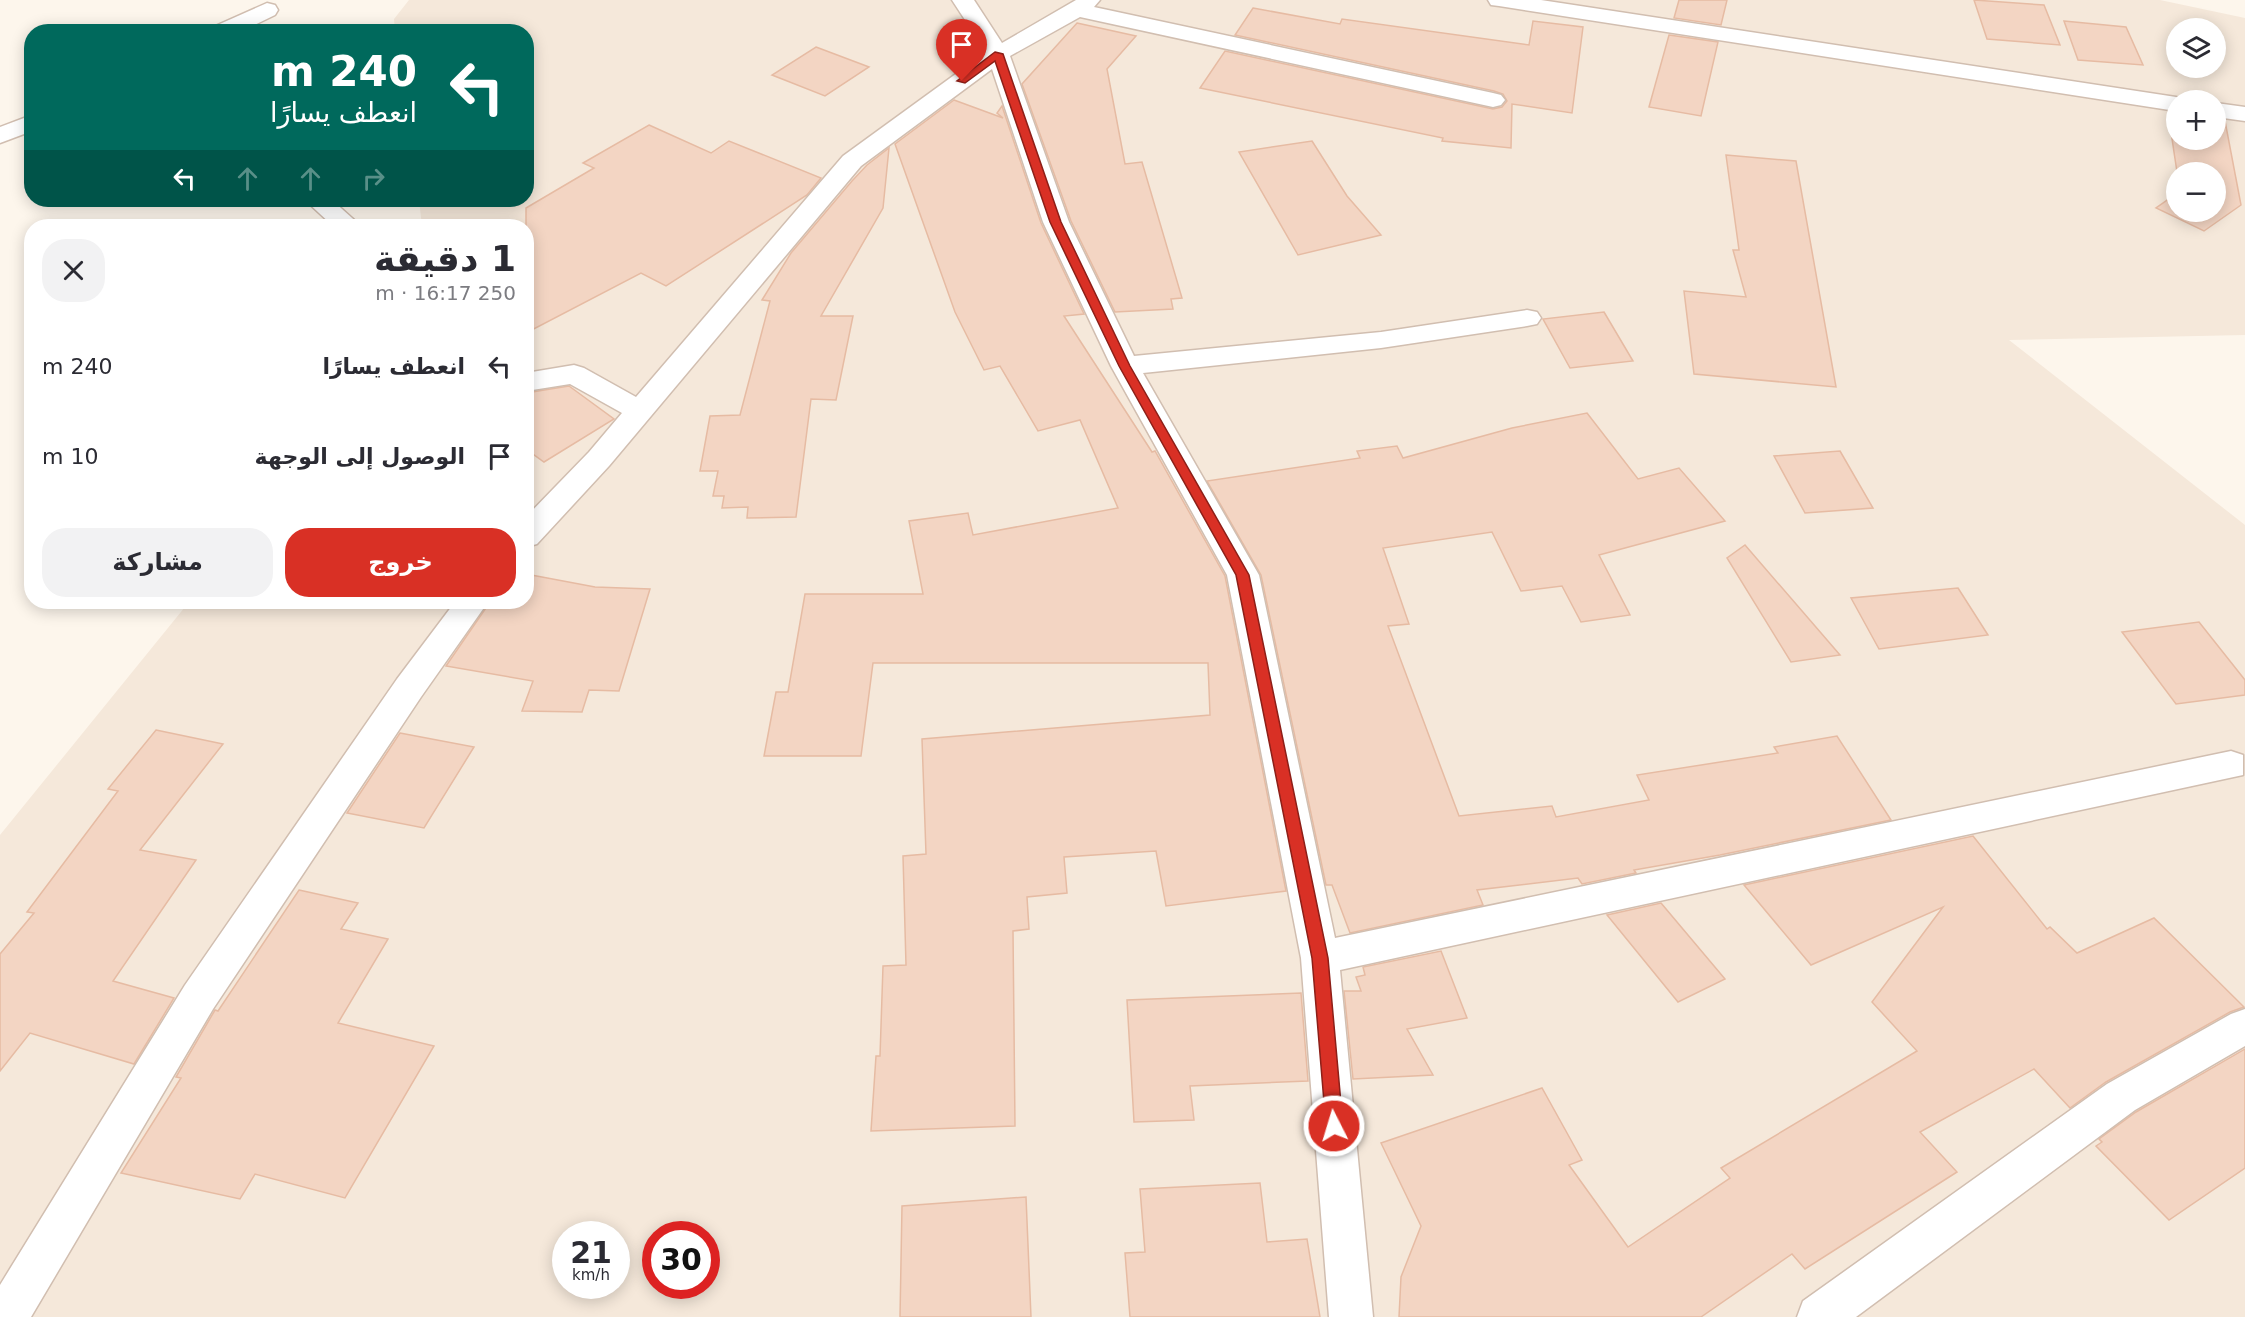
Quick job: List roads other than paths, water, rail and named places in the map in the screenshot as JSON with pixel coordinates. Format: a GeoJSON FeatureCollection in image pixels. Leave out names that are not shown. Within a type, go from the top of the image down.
{"type":"FeatureCollection","features":[{"type":"Feature","properties":{"kind":"street"},"geometry":{"type":"LineString","coordinates":[[963,0],[998,54],[1056,222],[1125,366],[1243,575],[1320,958],[1351,1317]]}},
{"type":"Feature","properties":{"kind":"street"},"geometry":{"type":"LineString","coordinates":[[1499,0],[2166,102]]}},
{"type":"Feature","properties":{"kind":"street"},"geometry":{"type":"LineString","coordinates":[[534,528],[599,459],[852,161],[998,54],[1083,5],[1493,100]]}},
{"type":"Feature","properties":{"kind":"street"},"geometry":{"type":"LineString","coordinates":[[238,24],[267,10]]}},
{"type":"Feature","properties":{"kind":"street"},"geometry":{"type":"LineString","coordinates":[[2226,111],[2245,114]]}},
{"type":"Feature","properties":{"kind":"street"},"geometry":{"type":"LineString","coordinates":[[0,136],[24,126]]}},
{"type":"Feature","properties":{"kind":"street"},"geometry":{"type":"LineString","coordinates":[[325,207],[340,219]]}},
{"type":"Feature","properties":{"kind":"street"},"geometry":{"type":"LineString","coordinates":[[1125,366],[1382,340],[1527,318]]}},
{"type":"Feature","properties":{"kind":"street"},"geometry":{"type":"LineString","coordinates":[[534,381],[573,374],[640,411]]}},
{"type":"Feature","properties":{"kind":"street"},"geometry":{"type":"LineString","coordinates":[[6,1317],[199,997],[409,688],[467,609]]}},
{"type":"Feature","properties":{"kind":"street"},"geometry":{"type":"LineString","coordinates":[[1320,958],[2231,765]]}},
{"type":"Feature","properties":{"kind":"street"},"geometry":{"type":"LineString","coordinates":[[1819,1317],[2121,1097],[2245,1026]]}}]}
